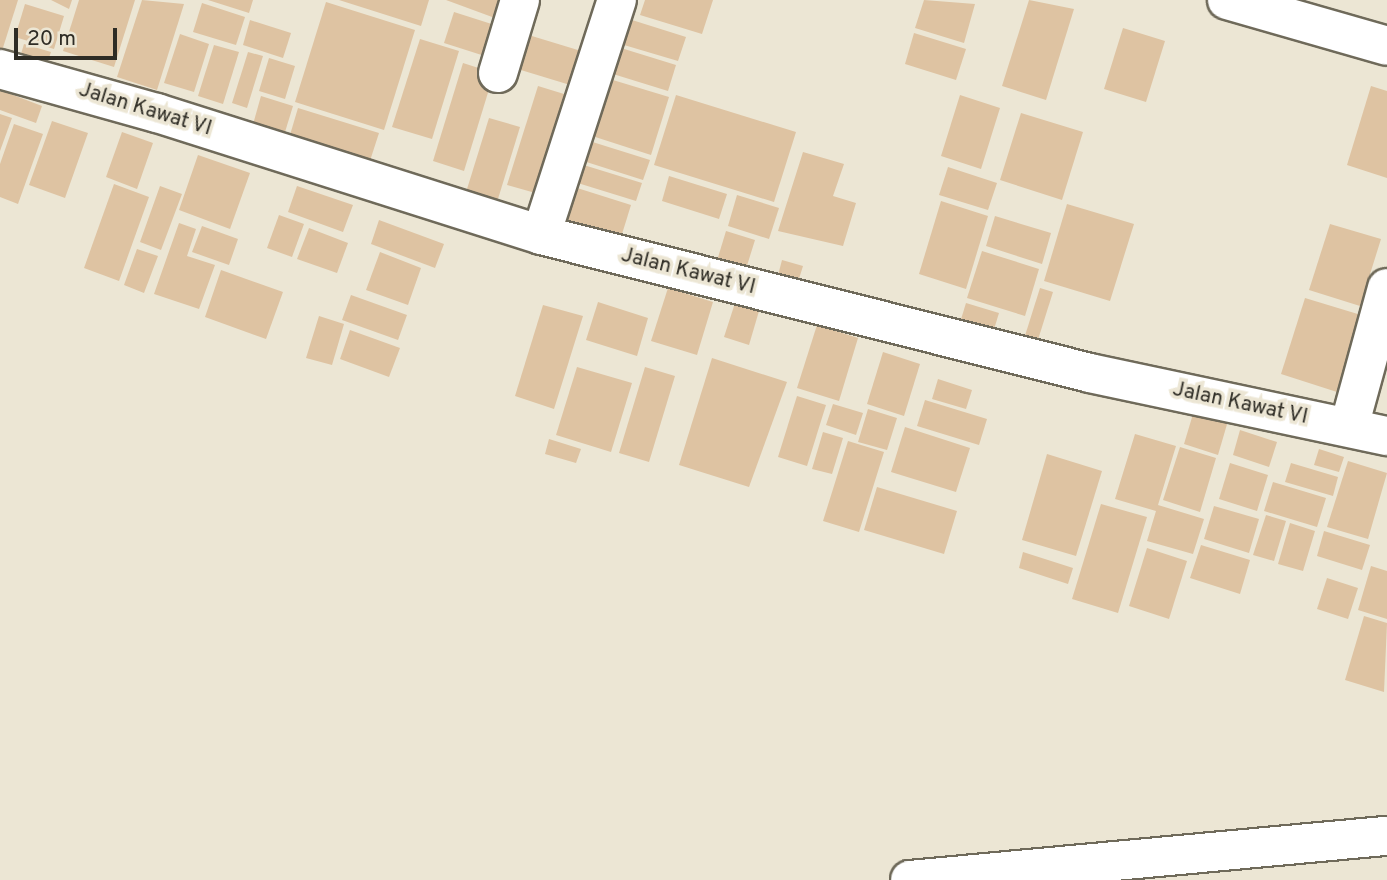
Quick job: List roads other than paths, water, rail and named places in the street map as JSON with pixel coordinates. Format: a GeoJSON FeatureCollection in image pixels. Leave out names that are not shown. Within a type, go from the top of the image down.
{"type":"FeatureCollection","features":[{"type":"Feature","properties":{"kind":"main road"},"geometry":{"type":"LineString","coordinates":[[498,73],[520,0]]}},
{"type":"Feature","properties":{"kind":"main road"},"geometry":{"type":"LineString","coordinates":[[541,235],[617,0]]}},
{"type":"Feature","properties":{"kind":"main road"},"geometry":{"type":"LineString","coordinates":[[1227,0],[1387,46]]}},
{"type":"Feature","properties":{"kind":"main road","name":"Jalan Kawat VI"},"geometry":{"type":"LineString","coordinates":[[0,69],[157,113],[541,235],[1090,373],[1387,436]]}},
{"type":"Feature","properties":{"kind":"main road"},"geometry":{"type":"LineString","coordinates":[[1349,426],[1387,288]]}},
{"type":"Feature","properties":{"kind":"main road"},"geometry":{"type":"LineString","coordinates":[[1017,872],[1387,826]]}},
{"type":"Feature","properties":{"kind":"main road"},"geometry":{"type":"LineString","coordinates":[[910,880],[1387,836]]}}]}
